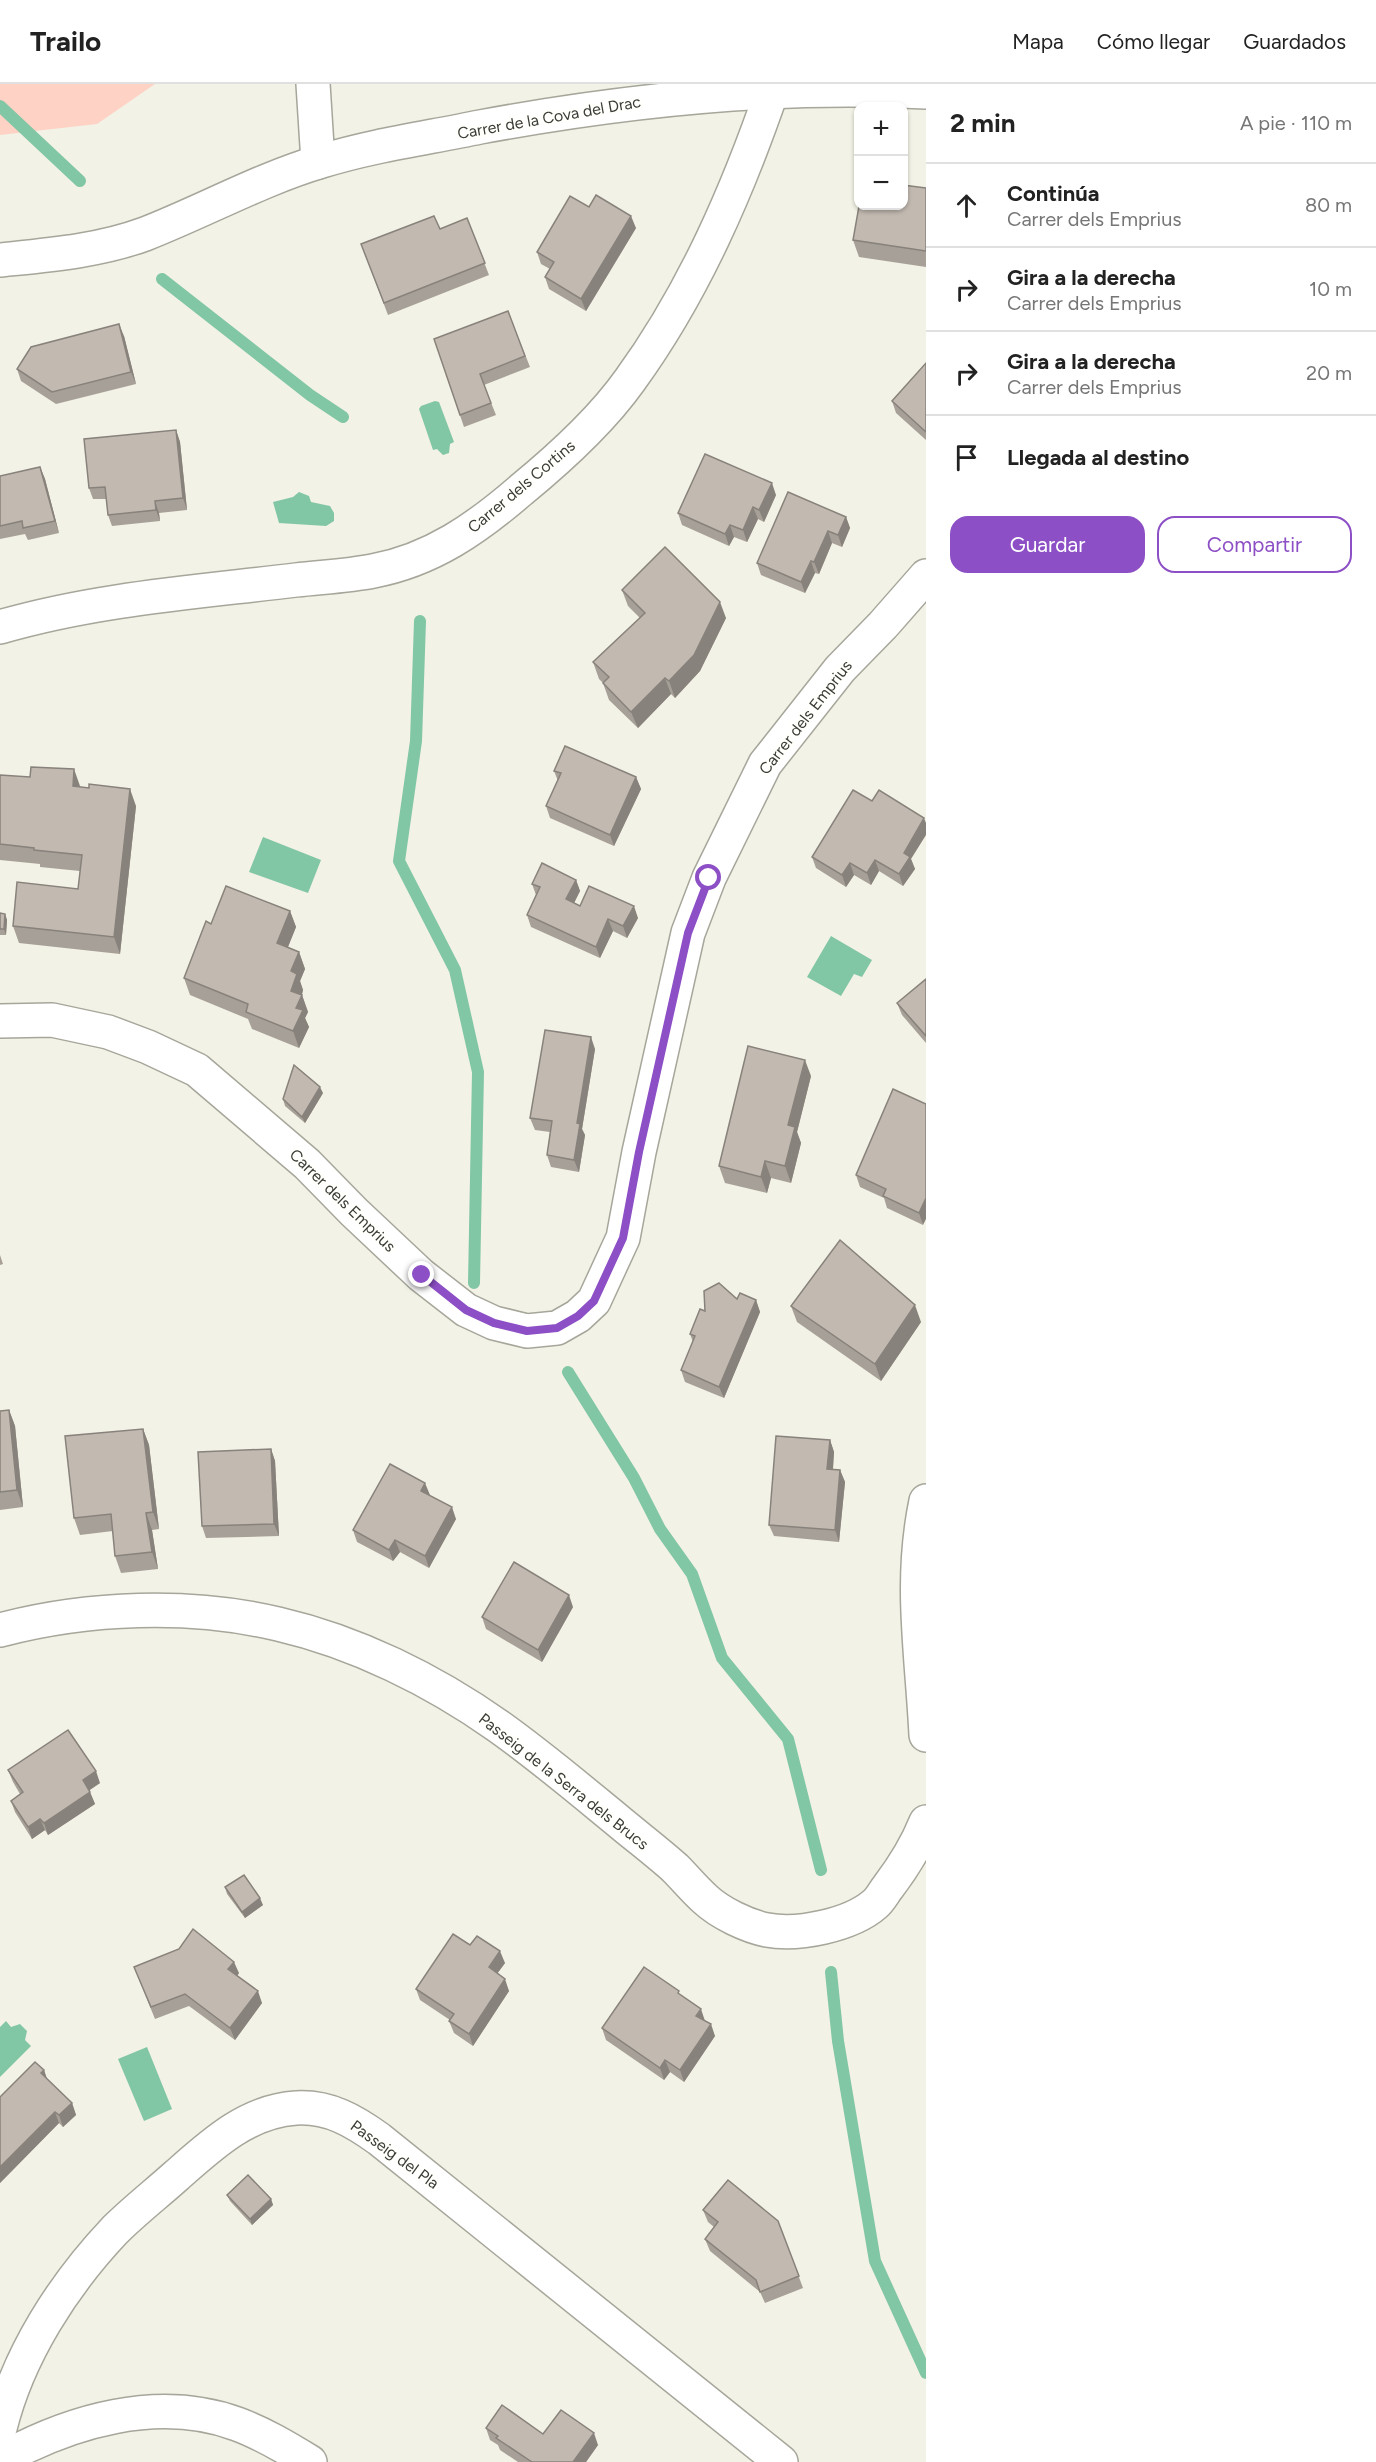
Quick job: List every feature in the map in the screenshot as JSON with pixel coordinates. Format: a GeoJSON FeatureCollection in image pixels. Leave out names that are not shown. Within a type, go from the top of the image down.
{"type":"FeatureCollection","features":[{"type":"Feature","properties":{"kind":"street"},"geometry":{"type":"LineString","coordinates":[[313,84],[318,162]]}},
{"type":"Feature","properties":{"kind":"street","name":"Carrer de la Cova del Drac"},"geometry":{"type":"LineString","coordinates":[[0,260],[71,254],[143,234],[318,162],[366,147],[569,111],[676,96],[773,88],[898,89],[926,92]]}},
{"type":"Feature","properties":{"kind":"street","name":"Carrer dels Cortins"},"geometry":{"type":"LineString","coordinates":[[0,627],[42,615],[109,603],[374,571],[422,556],[459,538],[547,469],[587,430],[630,381],[691,284],[752,149],[773,88]]}},
{"type":"Feature","properties":{"kind":"street","name":"Carrer dels Emprius"},"geometry":{"type":"LineString","coordinates":[[0,1021],[52,1020],[108,1032],[148,1047],[197,1070],[307,1164],[354,1212],[422,1275],[466,1310],[494,1323],[527,1331],[557,1328],[578,1316],[594,1301],[623,1238],[639,1152],[688,933],[709,878],[765,764],[840,669],[926,576]]}},
{"type":"Feature","properties":{"kind":"street"},"geometry":{"type":"LineString","coordinates":[[926,1501],[918,1539],[916,1610],[926,1735]]}},
{"type":"Feature","properties":{"kind":"street","name":"Passeig de la Serra dels Brucs"},"geometry":{"type":"LineString","coordinates":[[0,1630],[59,1618],[115,1613],[172,1612],[231,1616],[279,1624],[341,1644],[399,1668],[448,1694],[498,1726],[674,1867],[707,1901],[739,1920],[767,1930],[797,1932],[823,1927],[852,1918],[875,1904],[916,1848],[926,1822]]}},
{"type":"Feature","properties":{"kind":"street","name":"Passeig del Pla"},"geometry":{"type":"LineString","coordinates":[[0,2428],[22,2365],[55,2306],[86,2262],[117,2229],[212,2145],[238,2126],[266,2114],[296,2108],[323,2110],[352,2120],[379,2139],[781,2462]]}},
{"type":"Feature","properties":{"kind":"street"},"geometry":{"type":"LineString","coordinates":[[0,2460],[35,2440],[74,2427],[114,2416],[154,2411],[196,2414],[237,2424],[309,2462]]}},
{"type":"Feature","properties":{"kind":"shaded area"},"geometry":{"type":"Polygon","coordinates":[[[0,84],[155,84],[97,124],[0,135],[0,84]]]}},
{"type":"Feature","properties":{"kind":"shaded area"},"geometry":{"type":"Polygon","coordinates":[[[435,401],[439,402],[454,442],[450,444],[449,453],[443,455],[437,449],[433,450],[419,409],[435,401]]]}},
{"type":"Feature","properties":{"kind":"shaded area"},"geometry":{"type":"Polygon","coordinates":[[[299,492],[309,496],[311,502],[330,506],[334,513],[334,521],[326,526],[279,523],[273,502],[293,497],[299,492]]]}},
{"type":"Feature","properties":{"kind":"shaded area"},"geometry":{"type":"Polygon","coordinates":[[[263,837],[321,860],[308,893],[249,872],[263,837]]]}},
{"type":"Feature","properties":{"kind":"shaded area"},"geometry":{"type":"Polygon","coordinates":[[[831,936],[872,960],[862,977],[854,974],[841,996],[807,977],[831,936]]]}},
{"type":"Feature","properties":{"kind":"shaded area"},"geometry":{"type":"Polygon","coordinates":[[[6,2021],[11,2027],[20,2024],[27,2031],[25,2040],[31,2046],[0,2077],[0,2027],[6,2021]]]}},
{"type":"Feature","properties":{"kind":"shaded area"},"geometry":{"type":"Polygon","coordinates":[[[147,2047],[172,2109],[144,2121],[118,2059],[147,2047]]]}},
{"type":"Feature","properties":{"kind":"building"},"geometry":{"type":"Polygon","coordinates":[[[908,186],[926,188],[926,251],[853,240],[858,210],[908,210],[908,186]]]}},
{"type":"Feature","properties":{"kind":"building"},"geometry":{"type":"Polygon","coordinates":[[[596,195],[631,216],[581,299],[545,277],[554,262],[537,252],[570,196],[589,207],[596,195]]]}},
{"type":"Feature","properties":{"kind":"building"},"geometry":{"type":"Polygon","coordinates":[[[434,216],[440,229],[467,218],[485,263],[384,303],[361,244],[434,216]]]}},
{"type":"Feature","properties":{"kind":"building"},"geometry":{"type":"Polygon","coordinates":[[[508,311],[525,356],[480,374],[491,403],[460,415],[434,339],[508,311]]]}},
{"type":"Feature","properties":{"kind":"building"},"geometry":{"type":"Polygon","coordinates":[[[119,324],[131,372],[52,392],[17,369],[31,347],[119,324]]]}},
{"type":"Feature","properties":{"kind":"building"},"geometry":{"type":"Polygon","coordinates":[[[926,363],[926,432],[892,401],[926,363]]]}},
{"type":"Feature","properties":{"kind":"building"},"geometry":{"type":"Polygon","coordinates":[[[176,430],[183,498],[155,501],[156,510],[108,515],[105,487],[89,488],[84,439],[176,430]]]}},
{"type":"Feature","properties":{"kind":"building"},"geometry":{"type":"Polygon","coordinates":[[[705,454],[772,483],[759,510],[753,507],[743,530],[730,525],[725,534],[678,513],[705,454]]]}},
{"type":"Feature","properties":{"kind":"building"},"geometry":{"type":"Polygon","coordinates":[[[40,467],[55,521],[23,528],[22,521],[0,526],[0,476],[40,467]]]}},
{"type":"Feature","properties":{"kind":"building"},"geometry":{"type":"Polygon","coordinates":[[[788,492],[846,517],[838,535],[828,531],[814,562],[811,561],[801,582],[757,563],[788,492]]]}},
{"type":"Feature","properties":{"kind":"building"},"geometry":{"type":"Polygon","coordinates":[[[665,547],[720,602],[694,655],[669,681],[665,678],[631,712],[603,683],[609,677],[593,662],[645,613],[622,590],[665,547]]]}},
{"type":"Feature","properties":{"kind":"building"},"geometry":{"type":"Polygon","coordinates":[[[565,746],[636,777],[610,835],[546,806],[561,773],[554,771],[565,746]]]}},
{"type":"Feature","properties":{"kind":"building"},"geometry":{"type":"Polygon","coordinates":[[[31,767],[74,769],[73,786],[89,788],[89,784],[130,789],[114,937],[13,926],[17,882],[78,889],[82,855],[0,844],[0,775],[30,777],[31,767]]]}},
{"type":"Feature","properties":{"kind":"building"},"geometry":{"type":"Polygon","coordinates":[[[853,790],[872,801],[879,790],[924,818],[904,853],[910,857],[899,874],[875,860],[867,873],[850,863],[842,875],[812,857],[853,790]]]}},
{"type":"Feature","properties":{"kind":"building"},"geometry":{"type":"Polygon","coordinates":[[[542,863],[576,880],[566,899],[580,906],[589,886],[634,906],[623,926],[608,919],[596,947],[527,915],[540,887],[532,884],[542,863]]]}},
{"type":"Feature","properties":{"kind":"building"},"geometry":{"type":"Polygon","coordinates":[[[226,886],[290,911],[277,943],[299,952],[291,971],[297,974],[291,991],[302,995],[296,1008],[303,1010],[293,1031],[246,1012],[248,1004],[184,978],[206,921],[211,924],[226,886]]]}},
{"type":"Feature","properties":{"kind":"building"},"geometry":{"type":"Polygon","coordinates":[[[0,913],[5,914],[4,929],[0,929],[0,913]]]}},
{"type":"Feature","properties":{"kind":"building"},"geometry":{"type":"Polygon","coordinates":[[[926,979],[926,1036],[897,1003],[926,979]]]}},
{"type":"Feature","properties":{"kind":"building"},"geometry":{"type":"Polygon","coordinates":[[[545,1030],[591,1037],[577,1123],[580,1124],[574,1160],[547,1155],[552,1121],[530,1118],[545,1030]]]}},
{"type":"Feature","properties":{"kind":"building"},"geometry":{"type":"Polygon","coordinates":[[[748,1046],[805,1060],[788,1125],[795,1127],[785,1166],[765,1161],[761,1177],[719,1166],[748,1046]]]}},
{"type":"Feature","properties":{"kind":"building"},"geometry":{"type":"Polygon","coordinates":[[[294,1065],[320,1087],[302,1117],[283,1099],[294,1065]]]}},
{"type":"Feature","properties":{"kind":"building"},"geometry":{"type":"Polygon","coordinates":[[[893,1089],[926,1104],[926,1198],[919,1213],[883,1196],[886,1189],[856,1175],[893,1089]]]}},
{"type":"Feature","properties":{"kind":"building"},"geometry":{"type":"Polygon","coordinates":[[[840,1240],[915,1305],[875,1364],[791,1306],[840,1240]]]}},
{"type":"Feature","properties":{"kind":"building"},"geometry":{"type":"Polygon","coordinates":[[[719,1283],[737,1299],[740,1293],[756,1300],[719,1387],[681,1370],[695,1336],[690,1334],[700,1309],[705,1311],[704,1291],[719,1283]]]}},
{"type":"Feature","properties":{"kind":"building"},"geometry":{"type":"Polygon","coordinates":[[[9,1410],[17,1490],[0,1492],[0,1411],[9,1410]]]}},
{"type":"Feature","properties":{"kind":"building"},"geometry":{"type":"Polygon","coordinates":[[[143,1429],[153,1512],[146,1513],[152,1552],[115,1556],[111,1514],[74,1518],[65,1436],[143,1429]]]}},
{"type":"Feature","properties":{"kind":"building"},"geometry":{"type":"Polygon","coordinates":[[[776,1436],[830,1440],[827,1469],[840,1470],[835,1530],[769,1525],[776,1436]]]}},
{"type":"Feature","properties":{"kind":"building"},"geometry":{"type":"Polygon","coordinates":[[[271,1449],[274,1524],[202,1526],[198,1452],[271,1449]]]}},
{"type":"Feature","properties":{"kind":"building"},"geometry":{"type":"Polygon","coordinates":[[[390,1464],[425,1483],[421,1491],[452,1507],[425,1556],[395,1540],[389,1550],[353,1530],[390,1464]]]}},
{"type":"Feature","properties":{"kind":"building"},"geometry":{"type":"Polygon","coordinates":[[[514,1562],[569,1595],[538,1650],[482,1617],[514,1562]]]}},
{"type":"Feature","properties":{"kind":"building"},"geometry":{"type":"Polygon","coordinates":[[[68,1730],[96,1771],[83,1780],[90,1792],[44,1823],[40,1819],[28,1827],[11,1801],[23,1792],[8,1770],[68,1730]]]}},
{"type":"Feature","properties":{"kind":"building"},"geometry":{"type":"Polygon","coordinates":[[[244,1875],[260,1898],[242,1912],[225,1887],[244,1875]]]}},
{"type":"Feature","properties":{"kind":"building"},"geometry":{"type":"Polygon","coordinates":[[[193,1929],[234,1962],[228,1969],[258,1991],[230,2028],[185,1994],[151,2007],[134,1967],[179,1949],[193,1929]]]}},
{"type":"Feature","properties":{"kind":"building"},"geometry":{"type":"Polygon","coordinates":[[[453,1934],[470,1945],[477,1936],[500,1951],[489,1967],[505,1979],[469,2034],[449,2021],[454,2014],[416,1989],[453,1934]]]}},
{"type":"Feature","properties":{"kind":"building"},"geometry":{"type":"Polygon","coordinates":[[[644,1967],[701,2009],[696,2016],[711,2024],[680,2070],[665,2060],[660,2068],[602,2028],[644,1967]]]}},
{"type":"Feature","properties":{"kind":"building"},"geometry":{"type":"Polygon","coordinates":[[[35,2062],[44,2070],[41,2073],[72,2103],[59,2115],[55,2112],[0,2167],[0,2097],[35,2062]]]}},
{"type":"Feature","properties":{"kind":"building"},"geometry":{"type":"Polygon","coordinates":[[[248,2175],[271,2199],[250,2219],[227,2195],[248,2175]]]}},
{"type":"Feature","properties":{"kind":"building"},"geometry":{"type":"Polygon","coordinates":[[[728,2180],[778,2221],[799,2276],[760,2292],[756,2280],[705,2239],[718,2222],[703,2210],[728,2180]]]}},
{"type":"Feature","properties":{"kind":"building"},"geometry":{"type":"Polygon","coordinates":[[[502,2405],[543,2434],[561,2410],[594,2433],[573,2462],[532,2462],[496,2438],[498,2436],[486,2428],[502,2405]]]}},
{"type":"Feature","properties":{"kind":"waterway"},"geometry":{"type":"LineString","coordinates":[[0,106],[80,181]]}},
{"type":"Feature","properties":{"kind":"waterway"},"geometry":{"type":"LineString","coordinates":[[162,279],[310,395],[343,417]]}},
{"type":"Feature","properties":{"kind":"waterway"},"geometry":{"type":"LineString","coordinates":[[420,621],[416,741],[399,861],[455,970],[478,1072],[474,1283]]}},
{"type":"Feature","properties":{"kind":"waterway"},"geometry":{"type":"LineString","coordinates":[[568,1372],[634,1478],[660,1529],[692,1574],[722,1658],[788,1739],[821,1870]]}},
{"type":"Feature","properties":{"kind":"waterway"},"geometry":{"type":"LineString","coordinates":[[831,1972],[838,2041],[875,2261],[926,2373]]}},
{"type":"Feature","properties":{"kind":"route"},"geometry":{"type":"LineString","coordinates":[[422,1275],[466,1310],[494,1323],[527,1331],[557,1328],[578,1316],[594,1301],[610,1271],[623,1238],[639,1152],[688,933],[709,878]]}}]}
